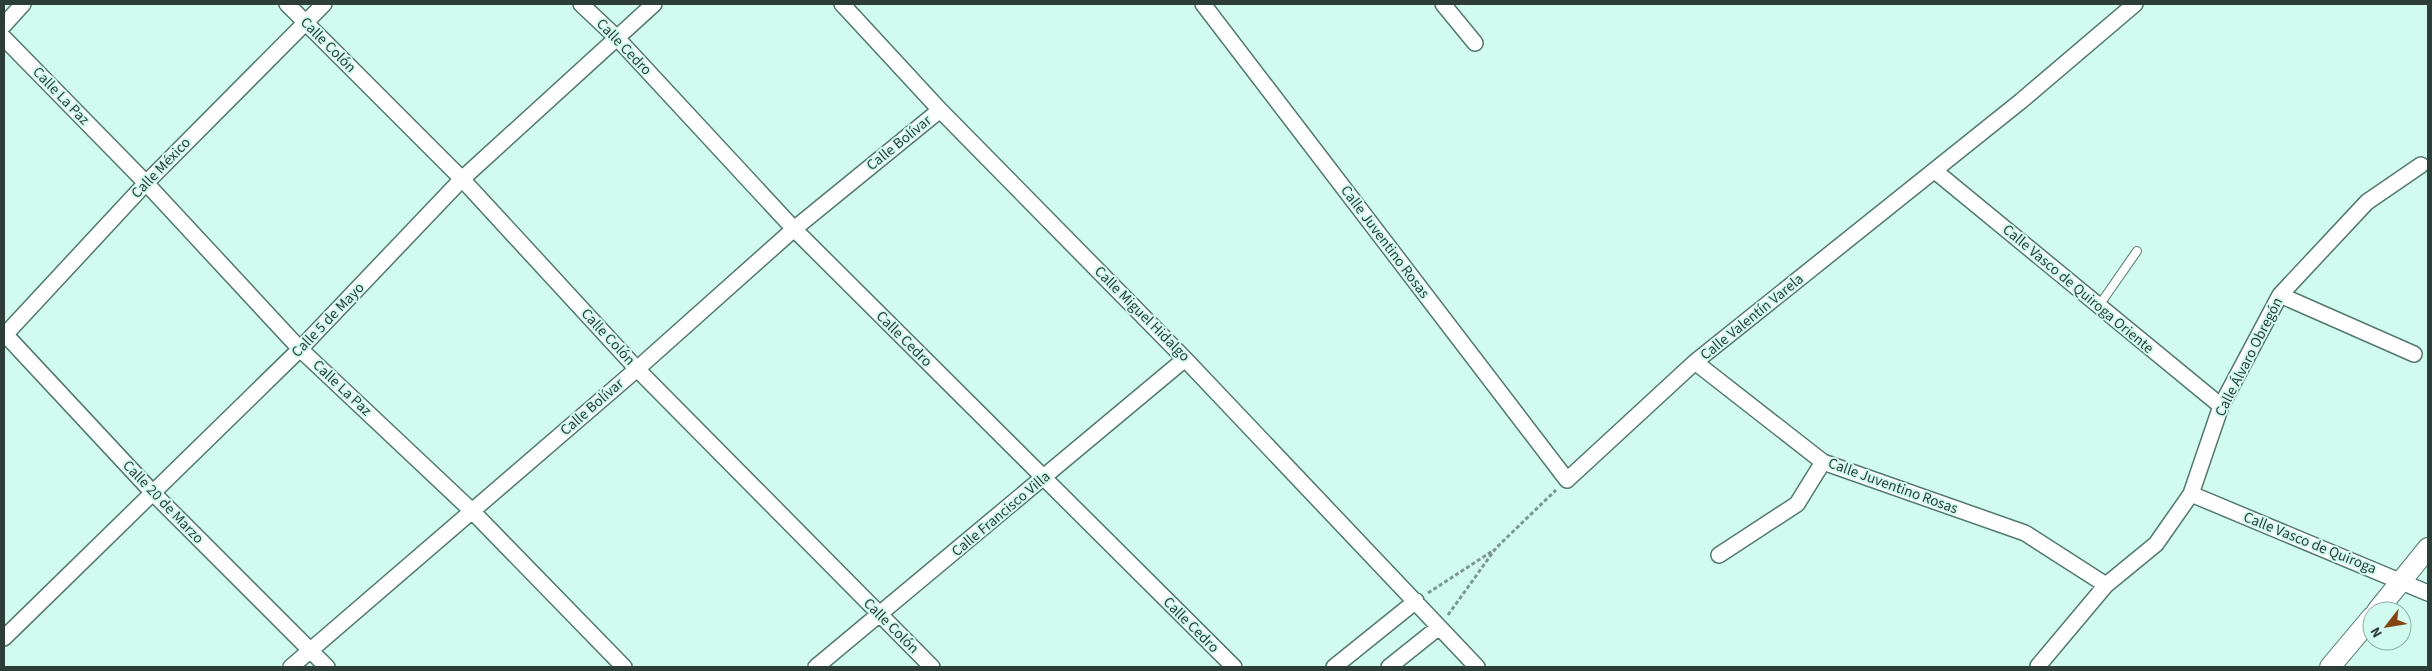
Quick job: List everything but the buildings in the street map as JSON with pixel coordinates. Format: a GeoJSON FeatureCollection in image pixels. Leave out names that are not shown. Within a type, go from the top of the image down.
{"type":"FeatureCollection","features":[{"type":"Feature","properties":{"kind":"street"},"geometry":{"type":"LineString","coordinates":[[4,24],[23,4]]}},
{"type":"Feature","properties":{"kind":"street","name":"Calle Colón"},"geometry":{"type":"LineString","coordinates":[[287,4],[462,179],[637,369],[932,667]]}},
{"type":"Feature","properties":{"kind":"street","name":"Calle México"},"geometry":{"type":"LineString","coordinates":[[4,335],[146,183],[324,4]]}},
{"type":"Feature","properties":{"kind":"street","name":"Calle Cedro"},"geometry":{"type":"LineString","coordinates":[[581,4],[617,38],[794,229],[1234,667]]}},
{"type":"Feature","properties":{"kind":"street","name":"Calle 5 de Mayo"},"geometry":{"type":"LineString","coordinates":[[4,638],[154,494],[300,349],[462,179],[654,4]]}},
{"type":"Feature","properties":{"kind":"street","name":"Calle Miguel Hidalgo"},"geometry":{"type":"LineString","coordinates":[[842,4],[940,110],[1185,358],[1477,667]]}},
{"type":"Feature","properties":{"kind":"street","name":"Calle Juventino Rosas"},"geometry":{"type":"LineString","coordinates":[[1203,4],[1567,480]]}},
{"type":"Feature","properties":{"kind":"street"},"geometry":{"type":"LineString","coordinates":[[1442,4],[1475,43]]}},
{"type":"Feature","properties":{"kind":"street","name":"Calle Valentín Varela"},"geometry":{"type":"LineString","coordinates":[[1567,480],[1695,362],[1935,171],[2135,4]]}},
{"type":"Feature","properties":{"kind":"street","name":"Calle La Paz"},"geometry":{"type":"LineString","coordinates":[[4,38],[146,183],[300,349],[472,510],[624,667]]}},
{"type":"Feature","properties":{"kind":"street","name":"Calle Bolívar"},"geometry":{"type":"LineString","coordinates":[[291,667],[637,369],[794,229],[940,110]]}},
{"type":"Feature","properties":{"kind":"street","name":"Calle Álvaro Obregón"},"geometry":{"type":"LineString","coordinates":[[2037,667],[2106,585],[2156,544],[2192,494],[2221,406],[2280,295],[2367,202],[2421,166]]}},
{"type":"Feature","properties":{"kind":"street","name":"Calle Vasco de Quiroga Oriente"},"geometry":{"type":"LineString","coordinates":[[1935,171],[2098,307],[2221,406]]}},
{"type":"Feature","properties":{"kind":"street"},"geometry":{"type":"LineString","coordinates":[[2280,295],[2414,354]]}},
{"type":"Feature","properties":{"kind":"street","name":"Calle 20 de Marzo"},"geometry":{"type":"LineString","coordinates":[[4,335],[154,494],[326,667]]}},
{"type":"Feature","properties":{"kind":"street","name":"Calle Francisco Villa"},"geometry":{"type":"LineString","coordinates":[[816,667],[1045,478],[1185,358]]}},
{"type":"Feature","properties":{"kind":"street","name":"Calle Juventino Rosas"},"geometry":{"type":"LineString","coordinates":[[1695,362],[1823,462],[2025,533],[2106,585]]}},
{"type":"Feature","properties":{"kind":"street"},"geometry":{"type":"LineString","coordinates":[[1719,555],[1797,504],[1823,462]]}},
{"type":"Feature","properties":{"kind":"street","name":"Calle Vasco de Quiroga"},"geometry":{"type":"LineString","coordinates":[[2192,494],[2428,592]]}},
{"type":"Feature","properties":{"kind":"street"},"geometry":{"type":"LineString","coordinates":[[2385,601],[2428,548]]}},
{"type":"Feature","properties":{"kind":"street"},"geometry":{"type":"LineString","coordinates":[[1334,667],[1416,601]]}},
{"type":"Feature","properties":{"kind":"street"},"geometry":{"type":"LineString","coordinates":[[1389,667],[1439,627]]}},
{"type":"Feature","properties":{"kind":"street"},"geometry":{"type":"LineString","coordinates":[[2330,667],[2362,629]]}},
{"type":"Feature","properties":{"kind":"lane"},"geometry":{"type":"LineString","coordinates":[[2098,307],[2137,251]]}},
{"type":"Feature","properties":{"kind":"path"},"geometry":{"type":"LineString","coordinates":[[1416,601],[1496,548],[1567,480]]}},
{"type":"Feature","properties":{"kind":"path"},"geometry":{"type":"LineString","coordinates":[[1439,627],[1496,548]]}}]}
